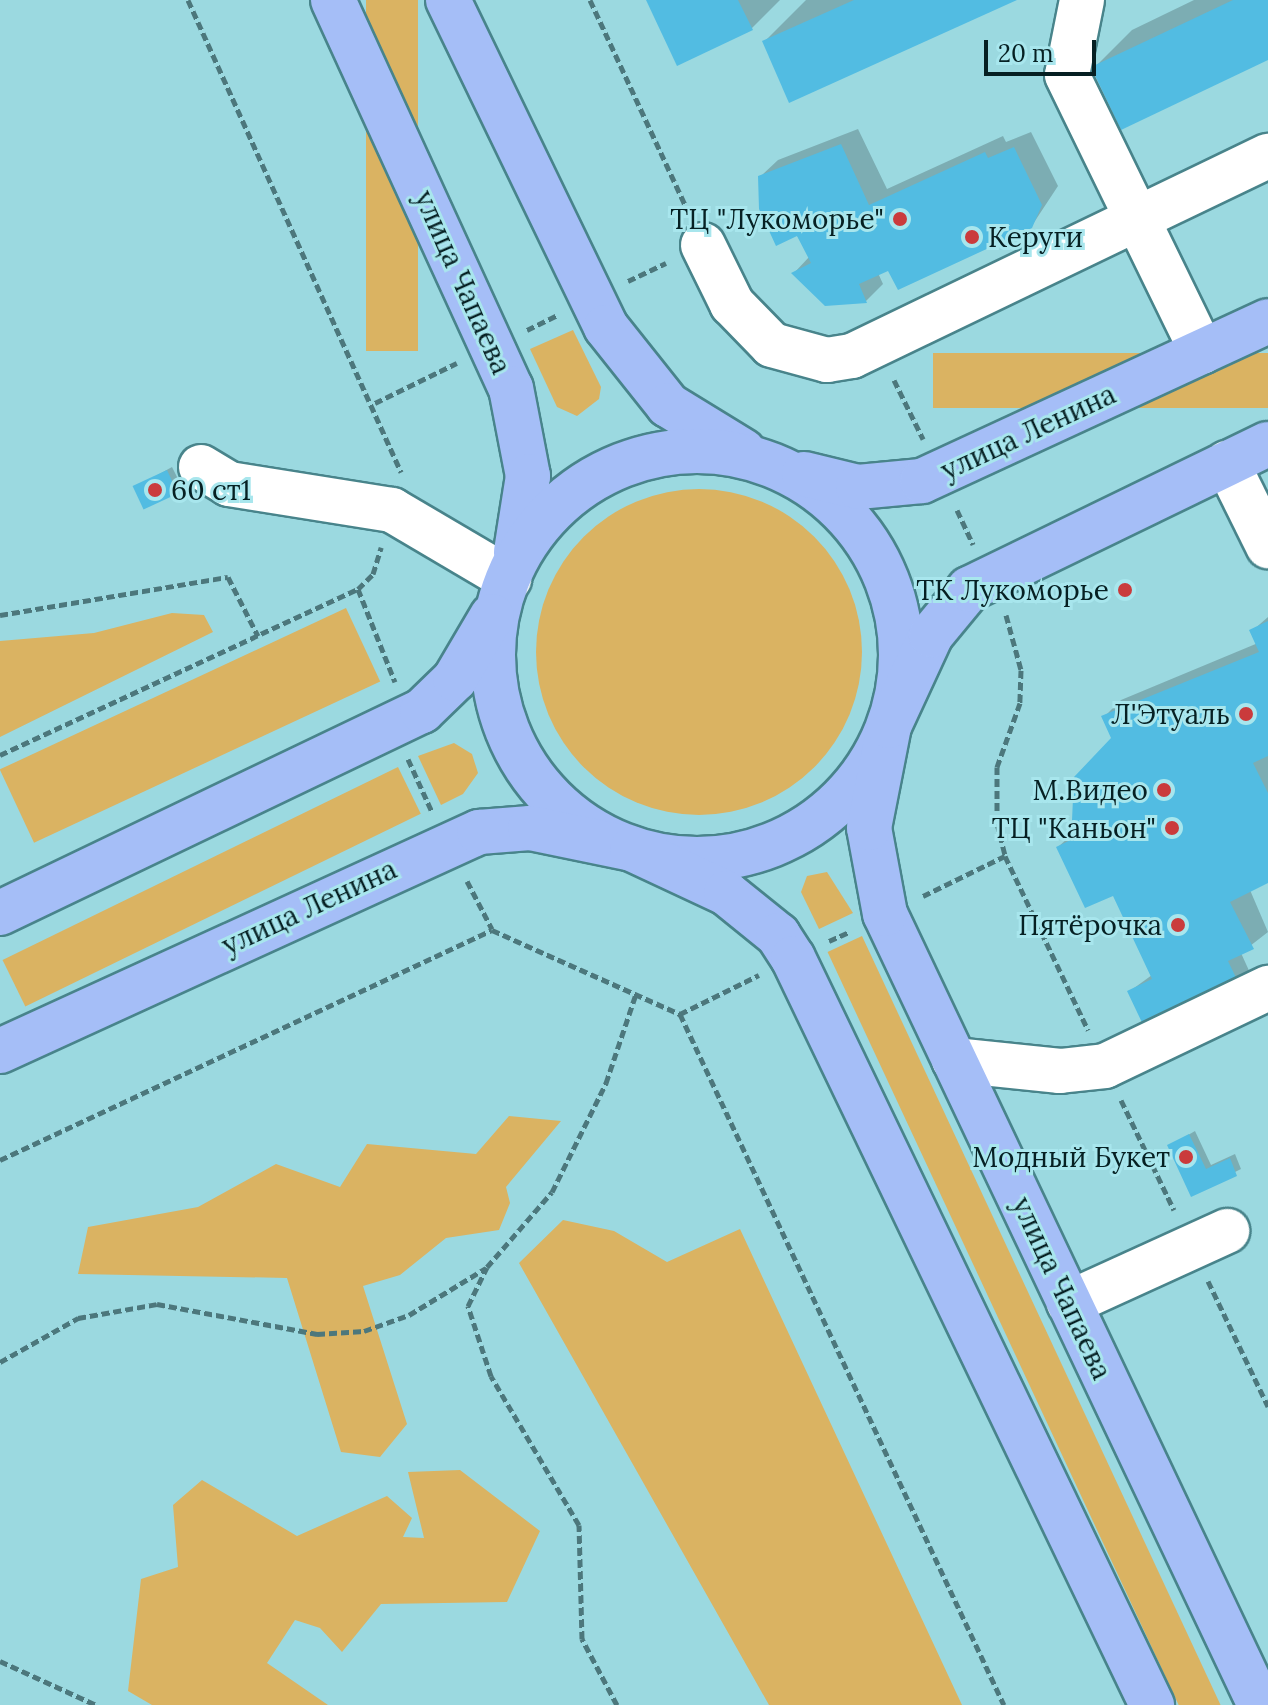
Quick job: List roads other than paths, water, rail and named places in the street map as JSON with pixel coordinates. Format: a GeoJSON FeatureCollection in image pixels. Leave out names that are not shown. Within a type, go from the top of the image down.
{"type":"FeatureCollection","features":[{"type":"Feature","properties":{"kind":"main road","name":"улица Чапаева"},"geometry":{"type":"LineString","coordinates":[[333,0],[493,346],[527,455],[524,523],[509,579]]}},
{"type":"Feature","properties":{"kind":"main road"},"geometry":{"type":"LineString","coordinates":[[448,0],[591,300],[668,405],[808,484],[859,530],[891,590],[901,658],[889,726]]}},
{"type":"Feature","properties":{"kind":"main road","name":"улица Ленина"},"geometry":{"type":"LineString","coordinates":[[509,579],[555,509],[611,470],[643,458],[711,451],[858,487],[940,474],[1268,321]]}},
{"type":"Feature","properties":{"kind":"main road"},"geometry":{"type":"LineString","coordinates":[[632,849],[709,859],[785,839],[848,793],[889,726],[931,635],[989,576],[1268,444]]}},
{"type":"Feature","properties":{"kind":"main road"},"geometry":{"type":"LineString","coordinates":[[0,913],[401,721],[455,679],[509,579]]}},
{"type":"Feature","properties":{"kind":"main road"},"geometry":{"type":"LineString","coordinates":[[509,579],[495,629],[494,669],[514,746],[562,809],[751,911],[793,958],[1152,1705]]}},
{"type":"Feature","properties":{"kind":"main road","name":"улица Чапаева"},"geometry":{"type":"LineString","coordinates":[[889,726],[869,828],[885,914],[1260,1705]]}},
{"type":"Feature","properties":{"kind":"main road","name":"улица Ленина"},"geometry":{"type":"LineString","coordinates":[[0,1051],[447,843],[530,828],[632,849]]}},
{"type":"Feature","properties":{"kind":"lane"},"geometry":{"type":"LineString","coordinates":[[1082,0],[1067,75],[1202,352]]}},
{"type":"Feature","properties":{"kind":"lane"},"geometry":{"type":"LineString","coordinates":[[703,245],[732,304],[772,345],[827,360],[876,345],[1268,156]]}},
{"type":"Feature","properties":{"kind":"lane"},"geometry":{"type":"LineString","coordinates":[[1227,463],[1268,546]]}},
{"type":"Feature","properties":{"kind":"lane"},"geometry":{"type":"LineString","coordinates":[[201,467],[229,484],[392,510],[509,579]]}},
{"type":"Feature","properties":{"kind":"lane"},"geometry":{"type":"LineString","coordinates":[[954,1060],[1060,1071],[1105,1066],[1268,988]]}},
{"type":"Feature","properties":{"kind":"lane"},"geometry":{"type":"LineString","coordinates":[[1069,1303],[1210,1239]]}},
{"type":"Feature","properties":{"kind":"place","name":"ТЦ \"Лукоморье\""},"geometry":{"type":"Point","coordinates":[900,219]}},
{"type":"Feature","properties":{"kind":"place","name":"Керуги"},"geometry":{"type":"Point","coordinates":[972,237]}},
{"type":"Feature","properties":{"kind":"place","name":"60 ст1"},"geometry":{"type":"Point","coordinates":[155,490]}},
{"type":"Feature","properties":{"kind":"place","name":"ТК Лукоморье"},"geometry":{"type":"Point","coordinates":[1125,590]}},
{"type":"Feature","properties":{"kind":"place","name":"Л'Этуаль"},"geometry":{"type":"Point","coordinates":[1246,714]}},
{"type":"Feature","properties":{"kind":"place","name":"М.Видео"},"geometry":{"type":"Point","coordinates":[1164,790]}},
{"type":"Feature","properties":{"kind":"place","name":"ТЦ \"Каньон\""},"geometry":{"type":"Point","coordinates":[1172,828]}},
{"type":"Feature","properties":{"kind":"place","name":"Пятёрочка"},"geometry":{"type":"Point","coordinates":[1178,925]}},
{"type":"Feature","properties":{"kind":"place","name":"Модный Букет"},"geometry":{"type":"Point","coordinates":[1186,1157]}}]}
